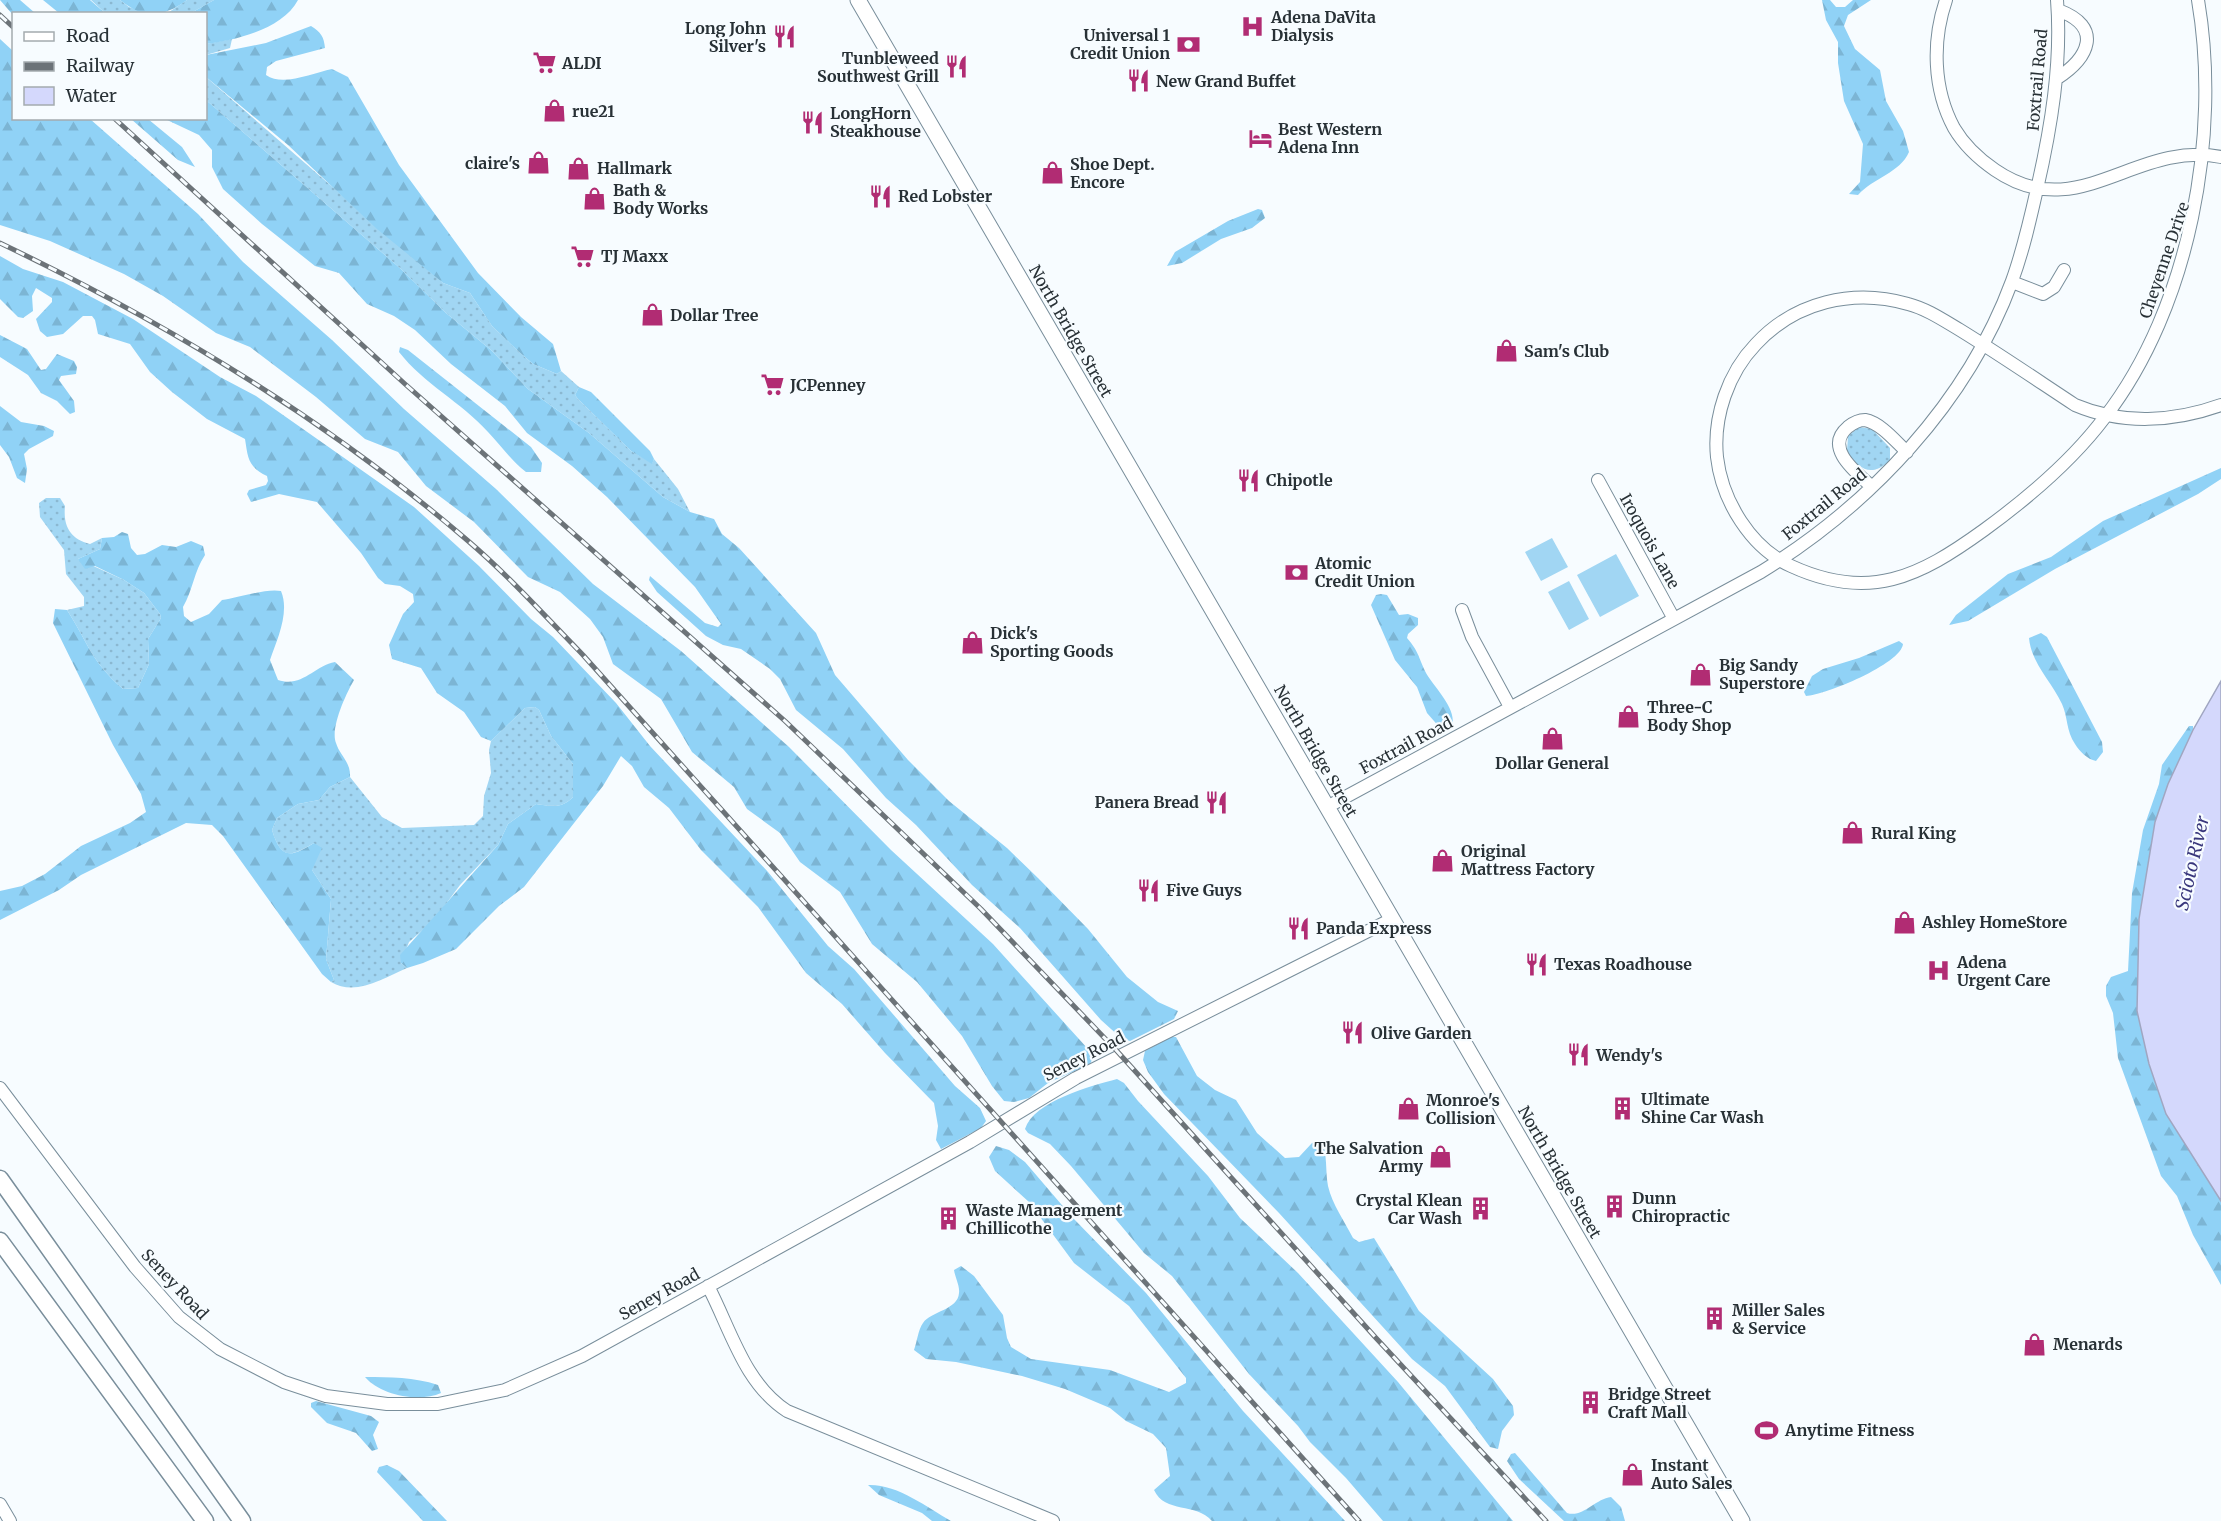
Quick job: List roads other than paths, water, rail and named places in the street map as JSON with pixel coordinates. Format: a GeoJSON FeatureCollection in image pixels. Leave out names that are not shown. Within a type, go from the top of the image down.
{"type":"FeatureCollection","features":[{"type":"Feature","properties":{"kind":"highway"},"geometry":{"type":"LineString","coordinates":[[0,1179],[242,1521]]}},
{"type":"Feature","properties":{"kind":"highway"},"geometry":{"type":"LineString","coordinates":[[0,1241],[205,1521]]}},
{"type":"Feature","properties":{"kind":"main road","name":"North Bridge Street"},"geometry":{"type":"LineString","coordinates":[[858,0],[1742,1521]]}},
{"type":"Feature","properties":{"kind":"street"},"geometry":{"type":"LineString","coordinates":[[1946,0],[1936,67],[1948,116],[1959,136],[1987,165],[2022,186],[2055,192],[2079,187],[2158,160],[2216,156]]}},
{"type":"Feature","properties":{"kind":"street","name":"Cheyenne Drive"},"geometry":{"type":"LineString","coordinates":[[1779,561],[1821,578],[1846,583],[1870,584],[1909,576],[1946,557],[2013,508],[2062,464],[2107,415],[2156,333],[2179,277],[2216,156],[2211,63],[2198,0]]}},
{"type":"Feature","properties":{"kind":"street","name":"Foxtrail Road"},"geometry":{"type":"LineString","coordinates":[[1327,807],[1779,561],[1836,519],[1906,452],[1946,400],[1982,344],[2012,282],[2031,220],[2046,154],[2056,79],[2058,5]]}},
{"type":"Feature","properties":{"kind":"street"},"geometry":{"type":"LineString","coordinates":[[2056,79],[2078,62],[2088,47],[2088,40],[2075,19],[2058,5]]}},
{"type":"Feature","properties":{"kind":"street"},"geometry":{"type":"LineString","coordinates":[[2012,282],[2043,294],[2054,287],[2064,270]]}},
{"type":"Feature","properties":{"kind":"street"},"geometry":{"type":"LineString","coordinates":[[1779,561],[1766,551],[1741,522],[1722,481],[1717,457],[1718,418],[1725,395],[1743,359],[1773,328],[1811,306],[1846,297],[1866,297],[1910,304],[1982,344],[2075,405],[2107,415],[2156,420],[2221,405]]}},
{"type":"Feature","properties":{"kind":"street"},"geometry":{"type":"LineString","coordinates":[[1872,487],[1847,463],[1840,452],[1840,441],[1845,430],[1855,422],[1866,420],[1878,427],[1906,452]]}},
{"type":"Feature","properties":{"kind":"street","name":"Iroquois Lane"},"geometry":{"type":"LineString","coordinates":[[1598,480],[1674,619]]}},
{"type":"Feature","properties":{"kind":"street"},"geometry":{"type":"LineString","coordinates":[[1462,609],[1472,637],[1510,707]]}},
{"type":"Feature","properties":{"kind":"street","name":"Seney Road"},"geometry":{"type":"LineString","coordinates":[[0,1088],[135,1268],[179,1317],[240,1361],[284,1382],[326,1395],[357,1401],[413,1405],[462,1401],[505,1390],[582,1356],[970,1142],[1067,1083],[1392,919]]}},
{"type":"Feature","properties":{"kind":"street"},"geometry":{"type":"LineString","coordinates":[[708,1286],[756,1384],[770,1399],[787,1411],[1053,1521]]}},
{"type":"Feature","properties":{"kind":"street"},"geometry":{"type":"LineString","coordinates":[[0,1504],[10,1521]]}},
{"type":"Feature","properties":{"kind":"water","name":"Scioto River"},"geometry":{"type":"Polygon","coordinates":[[[2221,681],[2221,1201],[2166,1114],[2149,1064],[2137,1011],[2139,919],[2155,822],[2168,784],[2193,730],[2221,681]]]}},
{"type":"Feature","properties":{"kind":"railway"},"geometry":{"type":"LineString","coordinates":[[0,15],[12,26]]}},
{"type":"Feature","properties":{"kind":"railway"},"geometry":{"type":"LineString","coordinates":[[116,120],[405,384],[785,721],[981,909],[1116,1050],[1376,1338],[1546,1521]]}},
{"type":"Feature","properties":{"kind":"railway"},"geometry":{"type":"LineString","coordinates":[[0,243],[124,306],[243,376],[358,454],[413,496],[497,567],[583,655],[1359,1521]]}},
{"type":"Feature","properties":{"kind":"place","name":"Adena DaVita Dialysis"},"geometry":{"type":"Point","coordinates":[1253,26]}},
{"type":"Feature","properties":{"kind":"place","name":"Long John Silver's"},"geometry":{"type":"Point","coordinates":[784,37]}},
{"type":"Feature","properties":{"kind":"place","name":"Universal 1 Credit Union"},"geometry":{"type":"Point","coordinates":[1188,44]}},
{"type":"Feature","properties":{"kind":"place","name":"ALDI"},"geometry":{"type":"Point","coordinates":[544,63]}},
{"type":"Feature","properties":{"kind":"place","name":"Tunbleweed Southwest Grill"},"geometry":{"type":"Point","coordinates":[957,67]}},
{"type":"Feature","properties":{"kind":"place","name":"New Grand Buffet"},"geometry":{"type":"Point","coordinates":[1138,81]}},
{"type":"Feature","properties":{"kind":"place","name":"rue21"},"geometry":{"type":"Point","coordinates":[554,111]}},
{"type":"Feature","properties":{"kind":"place","name":"LongHorn Steakhouse"},"geometry":{"type":"Point","coordinates":[812,122]}},
{"type":"Feature","properties":{"kind":"place","name":"Best Western Adena Inn"},"geometry":{"type":"Point","coordinates":[1260,138]}},
{"type":"Feature","properties":{"kind":"place","name":"claire's"},"geometry":{"type":"Point","coordinates":[538,163]}},
{"type":"Feature","properties":{"kind":"place","name":"Hallmark"},"geometry":{"type":"Point","coordinates":[579,168]}},
{"type":"Feature","properties":{"kind":"place","name":"Shoe Dept. Encore"},"geometry":{"type":"Point","coordinates":[1052,173]}},
{"type":"Feature","properties":{"kind":"place","name":"Red Lobster"},"geometry":{"type":"Point","coordinates":[880,196]}},
{"type":"Feature","properties":{"kind":"place","name":"Bath & Body Works"},"geometry":{"type":"Point","coordinates":[595,199]}},
{"type":"Feature","properties":{"kind":"place","name":"TJ Maxx"},"geometry":{"type":"Point","coordinates":[583,256]}},
{"type":"Feature","properties":{"kind":"place","name":"Dollar Tree"},"geometry":{"type":"Point","coordinates":[652,315]}},
{"type":"Feature","properties":{"kind":"place","name":"Sam's Club"},"geometry":{"type":"Point","coordinates":[1506,351]}},
{"type":"Feature","properties":{"kind":"place","name":"JCPenney"},"geometry":{"type":"Point","coordinates":[772,385]}},
{"type":"Feature","properties":{"kind":"place","name":"Chipotle"},"geometry":{"type":"Point","coordinates":[1248,480]}},
{"type":"Feature","properties":{"kind":"place","name":"Atomic Credit Union"},"geometry":{"type":"Point","coordinates":[1297,572]}},
{"type":"Feature","properties":{"kind":"place","name":"Dick's Sporting Goods"},"geometry":{"type":"Point","coordinates":[972,642]}},
{"type":"Feature","properties":{"kind":"place","name":"Big Sandy Superstore"},"geometry":{"type":"Point","coordinates":[1701,674]}},
{"type":"Feature","properties":{"kind":"place","name":"Three-C Body Shop"},"geometry":{"type":"Point","coordinates":[1629,716]}},
{"type":"Feature","properties":{"kind":"place","name":"Dollar General"},"geometry":{"type":"Point","coordinates":[1552,738]}},
{"type":"Feature","properties":{"kind":"place","name":"Panera Bread"},"geometry":{"type":"Point","coordinates":[1217,802]}},
{"type":"Feature","properties":{"kind":"place","name":"Rural King"},"geometry":{"type":"Point","coordinates":[1853,833]}},
{"type":"Feature","properties":{"kind":"place","name":"Original Mattress Factory"},"geometry":{"type":"Point","coordinates":[1443,860]}},
{"type":"Feature","properties":{"kind":"place","name":"Five Guys"},"geometry":{"type":"Point","coordinates":[1148,890]}},
{"type":"Feature","properties":{"kind":"place","name":"Ashley HomeStore"},"geometry":{"type":"Point","coordinates":[1904,922]}},
{"type":"Feature","properties":{"kind":"place","name":"Panda Express"},"geometry":{"type":"Point","coordinates":[1298,928]}},
{"type":"Feature","properties":{"kind":"place","name":"Texas Roadhouse"},"geometry":{"type":"Point","coordinates":[1536,964]}},
{"type":"Feature","properties":{"kind":"place","name":"Adena Urgent Care"},"geometry":{"type":"Point","coordinates":[1939,971]}},
{"type":"Feature","properties":{"kind":"place","name":"Olive Garden"},"geometry":{"type":"Point","coordinates":[1353,1033]}},
{"type":"Feature","properties":{"kind":"place","name":"Wendy's"},"geometry":{"type":"Point","coordinates":[1578,1055]}},
{"type":"Feature","properties":{"kind":"place","name":"Ultimate Shine Car Wash"},"geometry":{"type":"Point","coordinates":[1623,1108]}},
{"type":"Feature","properties":{"kind":"place","name":"Monroe's Collision"},"geometry":{"type":"Point","coordinates":[1408,1109]}},
{"type":"Feature","properties":{"kind":"place","name":"The Salvation Army"},"geometry":{"type":"Point","coordinates":[1441,1157]}},
{"type":"Feature","properties":{"kind":"place","name":"Dunn Chiropractic"},"geometry":{"type":"Point","coordinates":[1614,1207]}},
{"type":"Feature","properties":{"kind":"place","name":"Crystal Klean Car Wash"},"geometry":{"type":"Point","coordinates":[1480,1209]}},
{"type":"Feature","properties":{"kind":"place","name":"Waste Management Chillicothe"},"geometry":{"type":"Point","coordinates":[948,1219]}},
{"type":"Feature","properties":{"kind":"place","name":"Miller Sales & Service"},"geometry":{"type":"Point","coordinates":[1714,1319]}},
{"type":"Feature","properties":{"kind":"place","name":"Menards"},"geometry":{"type":"Point","coordinates":[2035,1344]}},
{"type":"Feature","properties":{"kind":"place","name":"Bridge Street Craft Mall"},"geometry":{"type":"Point","coordinates":[1590,1403]}},
{"type":"Feature","properties":{"kind":"place","name":"Anytime Fitness"},"geometry":{"type":"Point","coordinates":[1767,1430]}},
{"type":"Feature","properties":{"kind":"place","name":"Instant Auto Sales"},"geometry":{"type":"Point","coordinates":[1633,1474]}}]}
